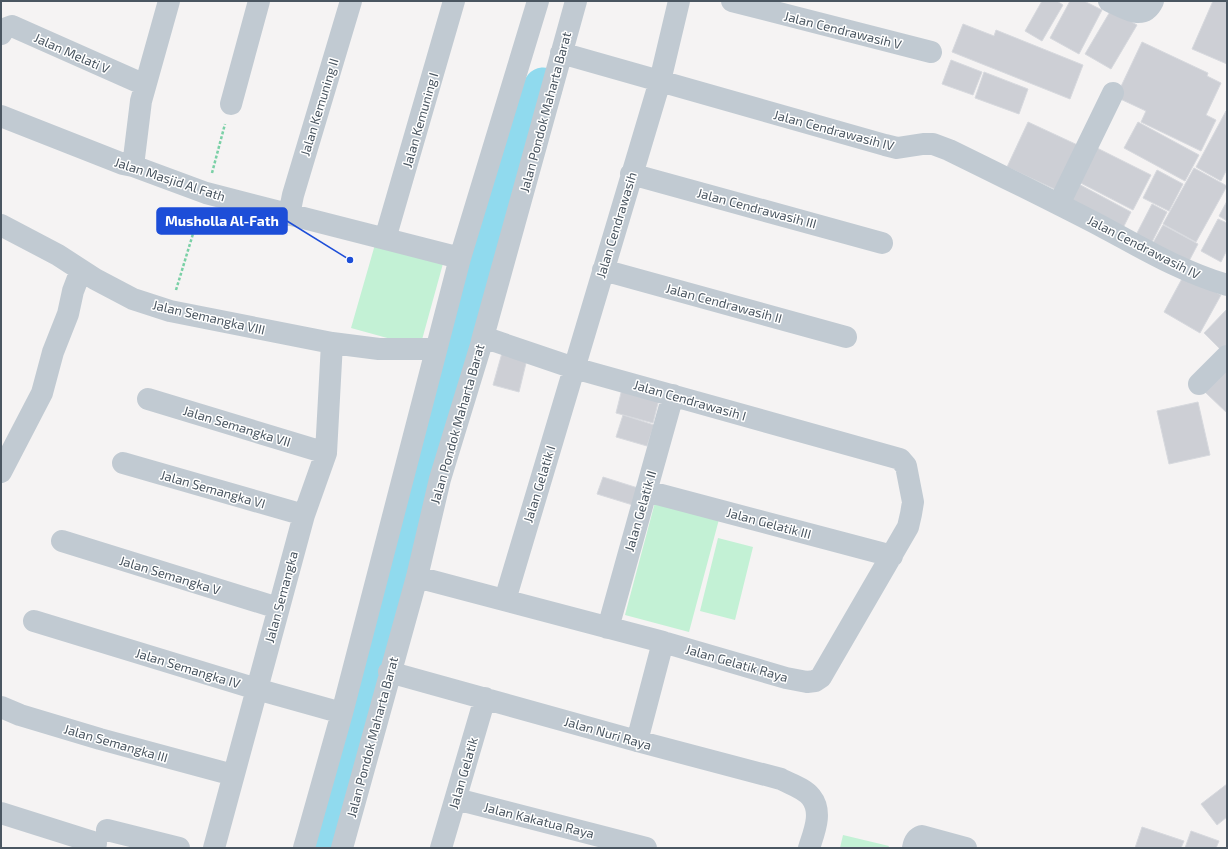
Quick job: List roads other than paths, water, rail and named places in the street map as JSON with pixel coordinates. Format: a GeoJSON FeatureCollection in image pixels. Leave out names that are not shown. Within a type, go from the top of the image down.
{"type":"FeatureCollection","features":[{"type":"Feature","properties":{"kind":"street"},"geometry":{"type":"LineString","coordinates":[[133,166],[141,100],[169,1]]}},
{"type":"Feature","properties":{"kind":"street"},"geometry":{"type":"LineString","coordinates":[[231,104],[259,1]]}},
{"type":"Feature","properties":{"kind":"street","name":"Jalan Kemuning II"},"geometry":{"type":"LineString","coordinates":[[289,214],[293,194],[352,1]]}},
{"type":"Feature","properties":{"kind":"street","name":"Jalan Kemuning I"},"geometry":{"type":"LineString","coordinates":[[386,239],[454,1]]}},
{"type":"Feature","properties":{"kind":"street"},"geometry":{"type":"LineString","coordinates":[[304,848],[342,713],[460,258],[538,1]]}},
{"type":"Feature","properties":{"kind":"street","name":"Jalan Pondok Maharta Barat"},"geometry":{"type":"LineString","coordinates":[[342,848],[417,577],[440,479],[476,365],[576,1]]}},
{"type":"Feature","properties":{"kind":"street","name":"Jalan Cendrawasih"},"geometry":{"type":"LineString","coordinates":[[574,368],[660,81],[679,1]]}},
{"type":"Feature","properties":{"kind":"street","name":"Jalan Cendrawasih V"},"geometry":{"type":"LineString","coordinates":[[732,1],[931,52]]}},
{"type":"Feature","properties":{"kind":"street"},"geometry":{"type":"LineString","coordinates":[[1109,1],[1128,10],[1141,13],[1147,10],[1153,1]]}},
{"type":"Feature","properties":{"kind":"street","name":"Jalan Melati V"},"geometry":{"type":"LineString","coordinates":[[1,34],[4,29],[12,26],[145,85]]}},
{"type":"Feature","properties":{"kind":"street","name":"Jalan Cendrawasih IV"},"geometry":{"type":"LineString","coordinates":[[561,53],[897,148],[933,144],[949,150],[1059,204],[1182,268],[1210,280],[1227,285]]}},
{"type":"Feature","properties":{"kind":"street"},"geometry":{"type":"LineString","coordinates":[[1059,204],[1113,93]]}},
{"type":"Feature","properties":{"kind":"street","name":"Jalan Masjid Al Fath"},"geometry":{"type":"LineString","coordinates":[[1,116],[123,164],[133,166],[206,193],[460,258]]}},
{"type":"Feature","properties":{"kind":"street","name":"Jalan Cendrawasih III"},"geometry":{"type":"LineString","coordinates":[[631,174],[882,243]]}},
{"type":"Feature","properties":{"kind":"street","name":"Jalan Semangka VIII"},"geometry":{"type":"LineString","coordinates":[[1,225],[58,255],[95,279],[133,299],[170,311],[332,343],[378,348],[436,349]]}},
{"type":"Feature","properties":{"kind":"street"},"geometry":{"type":"LineString","coordinates":[[1,472],[42,393],[53,352],[68,314],[73,291],[81,270]]}},
{"type":"Feature","properties":{"kind":"street","name":"Jalan Cendrawasih II"},"geometry":{"type":"LineString","coordinates":[[603,270],[846,337]]}},
{"type":"Feature","properties":{"kind":"street","name":"Jalan Cendrawasih I"},"geometry":{"type":"LineString","coordinates":[[483,337],[574,368],[900,459]]}},
{"type":"Feature","properties":{"kind":"street","name":"Jalan Semangka"},"geometry":{"type":"LineString","coordinates":[[214,848],[256,688],[304,515],[326,453],[332,343]]}},
{"type":"Feature","properties":{"kind":"street"},"geometry":{"type":"LineString","coordinates":[[1199,384],[1227,356]]}},
{"type":"Feature","properties":{"kind":"street","name":"Jalan Gelatik I"},"geometry":{"type":"LineString","coordinates":[[505,600],[574,368]]}},
{"type":"Feature","properties":{"kind":"street","name":"Jalan Gelatik II"},"geometry":{"type":"LineString","coordinates":[[608,628],[673,395]]}},
{"type":"Feature","properties":{"kind":"street","name":"Jalan Semangka VII"},"geometry":{"type":"LineString","coordinates":[[148,400],[326,453]]}},
{"type":"Feature","properties":{"kind":"street","name":"Jalan Gelatik Raya"},"geometry":{"type":"LineString","coordinates":[[417,577],[662,642],[786,678],[808,682],[815,681],[821,677],[826,670],[908,527],[912,514],[913,502],[906,466],[900,459]]}},
{"type":"Feature","properties":{"kind":"street","name":"Jalan Semangka VI"},"geometry":{"type":"LineString","coordinates":[[123,463],[304,515]]}},
{"type":"Feature","properties":{"kind":"street","name":"Jalan Gelatik III"},"geometry":{"type":"LineString","coordinates":[[646,491],[892,556]]}},
{"type":"Feature","properties":{"kind":"street","name":"Jalan Semangka V"},"geometry":{"type":"LineString","coordinates":[[62,541],[278,608]]}},
{"type":"Feature","properties":{"kind":"street","name":"Jalan Semangka IV"},"geometry":{"type":"LineString","coordinates":[[34,621],[342,713]]}},
{"type":"Feature","properties":{"kind":"street"},"geometry":{"type":"LineString","coordinates":[[637,741],[662,642]]}},
{"type":"Feature","properties":{"kind":"street","name":"Jalan Nuri Raya"},"geometry":{"type":"LineString","coordinates":[[390,672],[637,741],[781,779],[799,788],[811,797],[816,809],[817,823],[809,848]]}},
{"type":"Feature","properties":{"kind":"street","name":"Jalan Gelatik"},"geometry":{"type":"LineString","coordinates":[[441,848],[485,698]]}},
{"type":"Feature","properties":{"kind":"street","name":"Jalan Semangka III"},"geometry":{"type":"LineString","coordinates":[[1,707],[20,715],[100,739],[233,775]]}},
{"type":"Feature","properties":{"kind":"street","name":"Jalan Kakatua Raya"},"geometry":{"type":"LineString","coordinates":[[456,799],[646,848]]}},
{"type":"Feature","properties":{"kind":"street"},"geometry":{"type":"LineString","coordinates":[[1,813],[96,843],[95,848]]}},
{"type":"Feature","properties":{"kind":"street"},"geometry":{"type":"LineString","coordinates":[[107,830],[179,848]]}},
{"type":"Feature","properties":{"kind":"street"},"geometry":{"type":"LineString","coordinates":[[913,848],[914,842],[918,837],[922,836],[966,848]]}},
{"type":"Feature","properties":{"kind":"waterway"},"geometry":{"type":"LineString","coordinates":[[327,848],[458,351],[543,87]]}},
{"type":"Feature","properties":{"kind":"place","name":"Musholla Al-Fath"},"geometry":{"type":"Point","coordinates":[350,260]}}]}
